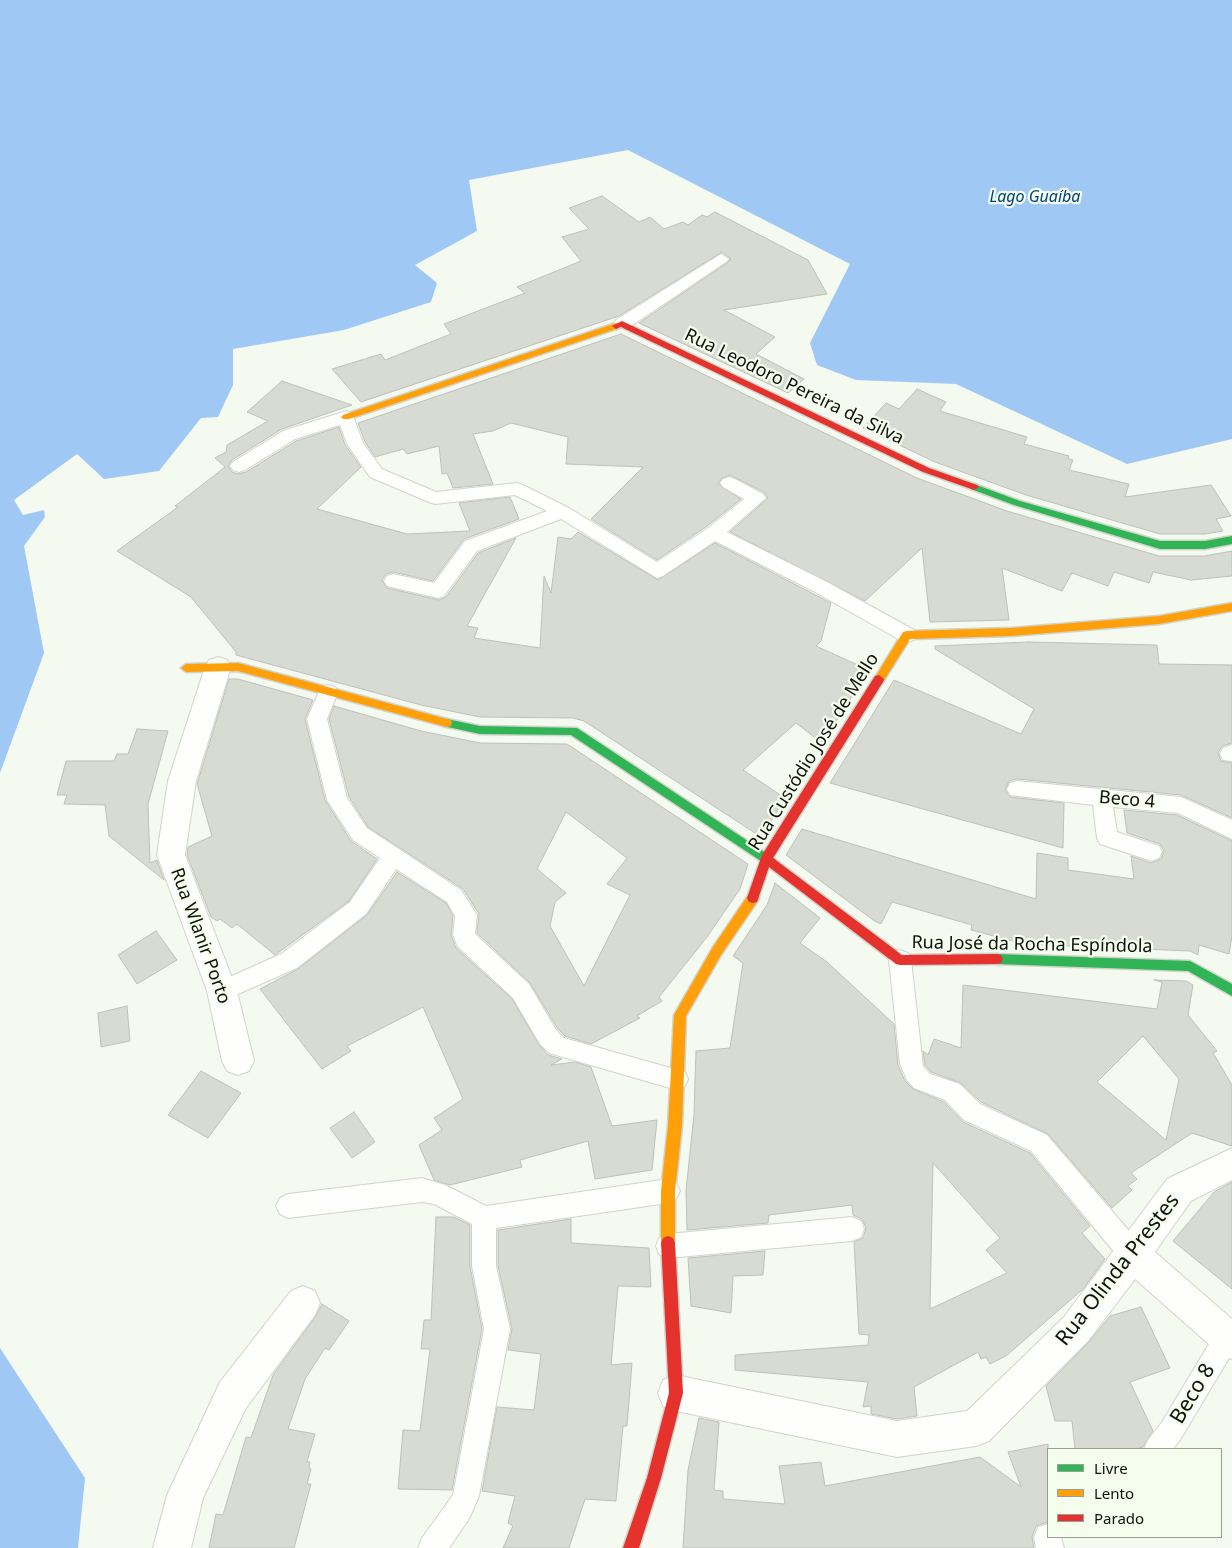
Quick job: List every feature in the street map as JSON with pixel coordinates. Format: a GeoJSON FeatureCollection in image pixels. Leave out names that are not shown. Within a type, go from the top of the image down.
{"type":"FeatureCollection","features":[{"type":"Feature","properties":{"kind":"street"},"geometry":{"type":"LineString","coordinates":[[346,417],[622,324]]}},
{"type":"Feature","properties":{"kind":"street","name":"Rua Leodoro Pereira da Silva"},"geometry":{"type":"LineString","coordinates":[[622,324],[926,470],[1017,503],[1160,545],[1205,545],[1232,540]]}},
{"type":"Feature","properties":{"kind":"street"},"geometry":{"type":"LineString","coordinates":[[907,635],[1011,632],[1139,622],[1232,607]]}},
{"type":"Feature","properties":{"kind":"street","name":"Rua Custódio José de Mello"},"geometry":{"type":"LineString","coordinates":[[630,1548],[654,1478],[676,1393],[668,1246],[668,1191],[675,1126],[680,1015],[717,951],[755,895],[766,858],[907,635]]}},
{"type":"Feature","properties":{"kind":"street","name":"Rua Wlanir Porto"},"geometry":{"type":"LineString","coordinates":[[218,667],[182,781],[171,855],[222,991],[238,1061]]}},
{"type":"Feature","properties":{"kind":"street","name":"Rua José da Rocha Espíndola"},"geometry":{"type":"LineString","coordinates":[[186,668],[238,667],[421,718],[480,730],[563,729],[573,731],[766,858],[900,960],[1016,959],[1190,966],[1232,990]]}},
{"type":"Feature","properties":{"kind":"street","name":"Rua Olinda Prestes"},"geometry":{"type":"LineString","coordinates":[[676,1393],[897,1439],[976,1428],[1076,1329],[1133,1255],[1179,1190],[1232,1163]]}},
{"type":"Feature","properties":{"kind":"street"},"geometry":{"type":"LineString","coordinates":[[1133,1255],[1230,1340]]}},
{"type":"Feature","properties":{"kind":"street"},"geometry":{"type":"LineString","coordinates":[[172,1548],[185,1495],[233,1395],[303,1303]]}},
{"type":"Feature","properties":{"kind":"lane"},"geometry":{"type":"LineString","coordinates":[[622,324],[721,259]]}},
{"type":"Feature","properties":{"kind":"lane"},"geometry":{"type":"LineString","coordinates":[[239,466],[288,435],[346,417],[355,444],[376,472],[435,498],[517,489],[563,512],[658,571],[714,533],[757,498],[729,483]]}},
{"type":"Feature","properties":{"kind":"lane"},"geometry":{"type":"LineString","coordinates":[[393,581],[438,591],[471,546],[563,512]]}},
{"type":"Feature","properties":{"kind":"lane"},"geometry":{"type":"LineString","coordinates":[[714,533],[821,587],[907,635]]}},
{"type":"Feature","properties":{"kind":"lane"},"geometry":{"type":"LineString","coordinates":[[328,692],[317,719],[337,800],[360,834],[454,896],[466,915],[464,935],[466,940],[521,991],[548,1037],[557,1046],[677,1079]]}},
{"type":"Feature","properties":{"kind":"lane","name":"Beco 4"},"geometry":{"type":"LineString","coordinates":[[1017,789],[1181,805],[1232,830]]}},
{"type":"Feature","properties":{"kind":"lane"},"geometry":{"type":"LineString","coordinates":[[1102,797],[1107,838],[1152,852]]}},
{"type":"Feature","properties":{"kind":"lane"},"geometry":{"type":"LineString","coordinates":[[222,991],[289,961],[358,908],[392,856]]}},
{"type":"Feature","properties":{"kind":"lane"},"geometry":{"type":"LineString","coordinates":[[900,960],[911,1064],[915,1073],[922,1081],[952,1092],[972,1112],[1033,1140],[1045,1148],[1133,1255]]}},
{"type":"Feature","properties":{"kind":"lane"},"geometry":{"type":"LineString","coordinates":[[288,1206],[422,1190],[436,1193],[484,1218],[668,1191]]}},
{"type":"Feature","properties":{"kind":"lane"},"geometry":{"type":"LineString","coordinates":[[432,1548],[460,1510],[466,1496],[497,1329],[484,1266],[484,1218]]}},
{"type":"Feature","properties":{"kind":"lane"},"geometry":{"type":"LineString","coordinates":[[668,1246],[852,1229]]}},
{"type":"Feature","properties":{"kind":"lane","name":"Beco 8"},"geometry":{"type":"LineString","coordinates":[[1158,1448],[1171,1431],[1230,1340]]}},
{"type":"Feature","properties":{"kind":"water","name":"Lago Guaíba"},"geometry":{"type":"Polygon","coordinates":[[[0,0],[1232,0],[1232,439],[1127,464],[956,384],[856,380],[817,365],[810,343],[850,264],[628,150],[469,180],[477,231],[415,265],[437,283],[431,302],[344,330],[233,349],[233,385],[218,417],[201,418],[159,471],[104,479],[77,454],[14,500],[23,515],[44,510],[45,517],[24,546],[44,653],[0,773],[0,0]]]}},
{"type":"Feature","properties":{"kind":"water"},"geometry":{"type":"Polygon","coordinates":[[[0,1348],[85,1478],[78,1548],[0,1548],[0,1348]]]}},
{"type":"Feature","properties":{"kind":"building"},"geometry":{"type":"Polygon","coordinates":[[[602,196],[639,222],[650,217],[664,229],[683,222],[688,225],[702,215],[707,217],[715,212],[808,260],[827,294],[724,310],[775,337],[756,354],[804,379],[788,393],[639,323],[727,263],[731,259],[722,252],[619,316],[361,402],[332,369],[381,354],[385,360],[451,334],[444,324],[525,293],[517,287],[581,261],[562,237],[589,229],[569,208],[602,196]]]}},
{"type":"Feature","properties":{"kind":"building"},"geometry":{"type":"Polygon","coordinates":[[[621,334],[917,478],[1007,511],[1159,556],[1205,556],[1232,551],[1232,576],[1191,580],[1153,572],[1149,583],[1114,572],[1108,586],[1072,573],[1062,591],[1002,568],[1009,620],[930,622],[922,548],[865,601],[730,532],[768,498],[764,492],[730,475],[722,478],[718,484],[741,499],[707,526],[657,560],[591,519],[643,467],[566,464],[568,437],[511,423],[493,431],[473,434],[493,484],[453,488],[447,473],[442,474],[439,446],[407,454],[403,449],[375,457],[365,442],[358,423],[621,334]]]}},
{"type":"Feature","properties":{"kind":"building"},"geometry":{"type":"Polygon","coordinates":[[[282,381],[352,405],[282,429],[232,460],[228,466],[232,472],[238,474],[246,472],[296,441],[339,427],[345,445],[361,467],[317,509],[407,534],[470,531],[459,503],[510,497],[519,519],[464,539],[433,581],[393,572],[386,574],[382,580],[387,588],[439,600],[446,597],[478,553],[516,538],[467,626],[478,628],[474,638],[540,648],[544,576],[551,593],[558,537],[571,539],[578,532],[658,580],[715,543],[831,603],[821,641],[816,646],[869,670],[822,743],[796,723],[743,770],[782,796],[777,812],[761,837],[584,721],[573,718],[480,717],[421,705],[236,655],[236,652],[191,597],[117,551],[178,507],[175,506],[225,467],[215,458],[226,452],[227,445],[268,421],[247,412],[282,381]]]}},
{"type":"Feature","properties":{"kind":"building"},"geometry":{"type":"Polygon","coordinates":[[[917,389],[946,402],[940,411],[1027,437],[1024,444],[1069,456],[1068,459],[1073,460],[1069,470],[1129,484],[1125,497],[1211,485],[1231,516],[1216,519],[1223,531],[1205,534],[1160,534],[1026,495],[935,462],[863,428],[886,403],[899,409],[917,389]]]}},
{"type":"Feature","properties":{"kind":"building"},"geometry":{"type":"Polygon","coordinates":[[[1029,642],[1157,645],[1159,664],[1232,665],[1232,743],[1222,746],[1218,753],[1221,761],[1232,763],[1232,818],[1181,795],[1017,779],[1009,781],[1005,790],[1010,797],[1064,803],[1063,848],[830,783],[894,680],[1021,734],[1034,709],[935,649],[935,646],[1029,642]]]}},
{"type":"Feature","properties":{"kind":"building"},"geometry":{"type":"Polygon","coordinates":[[[229,679],[238,679],[313,700],[305,719],[325,800],[351,841],[377,859],[349,901],[275,955],[237,924],[232,928],[220,919],[217,921],[211,917],[187,855],[188,847],[212,836],[197,784],[229,679]]]}},
{"type":"Feature","properties":{"kind":"building"},"geometry":{"type":"Polygon","coordinates":[[[334,706],[421,731],[480,743],[567,744],[748,864],[740,889],[707,937],[659,997],[662,1001],[637,1016],[640,1018],[591,1044],[565,1036],[558,1029],[530,983],[477,933],[479,914],[463,889],[368,827],[349,797],[329,719],[334,706]],[[566,812],[537,869],[566,893],[555,902],[550,926],[584,986],[630,895],[607,884],[627,858],[566,812]]]}},
{"type":"Feature","properties":{"kind":"building"},"geometry":{"type":"Polygon","coordinates":[[[137,729],[168,731],[148,804],[150,863],[157,860],[164,880],[109,836],[105,805],[64,804],[67,795],[57,795],[66,761],[114,761],[117,754],[128,754],[137,729]]]}},
{"type":"Feature","properties":{"kind":"building"},"geometry":{"type":"Polygon","coordinates":[[[1124,810],[1177,815],[1232,841],[1232,935],[1229,954],[1199,945],[1198,955],[1190,951],[1024,944],[971,930],[972,925],[892,902],[881,924],[786,855],[802,829],[1036,899],[1037,853],[1068,858],[1068,870],[1134,879],[1131,856],[1151,863],[1161,859],[1164,851],[1160,844],[1127,833],[1124,810]]]}},
{"type":"Feature","properties":{"kind":"building"},"geometry":{"type":"Polygon","coordinates":[[[397,872],[446,903],[453,916],[451,935],[456,948],[512,999],[539,1045],[548,1055],[562,1059],[551,1065],[575,1062],[591,1067],[612,1126],[657,1120],[652,1170],[595,1179],[588,1141],[520,1160],[522,1167],[450,1185],[434,1180],[419,1145],[442,1130],[434,1118],[463,1099],[423,1007],[347,1046],[351,1051],[322,1069],[260,989],[298,969],[367,915],[397,872]]]}},
{"type":"Feature","properties":{"kind":"building"},"geometry":{"type":"Polygon","coordinates":[[[775,883],[820,918],[800,943],[827,962],[894,1024],[898,1065],[905,1081],[913,1089],[944,1102],[963,1122],[1030,1153],[1090,1226],[1082,1233],[1105,1259],[1083,1289],[1006,1356],[990,1364],[986,1357],[981,1359],[978,1352],[914,1387],[917,1416],[897,1419],[871,1414],[871,1406],[863,1407],[868,1382],[735,1370],[735,1355],[868,1345],[869,1335],[859,1334],[854,1242],[863,1238],[866,1228],[862,1219],[853,1215],[852,1205],[769,1215],[768,1223],[687,1230],[686,1191],[694,1114],[696,1051],[730,1048],[743,963],[733,956],[767,905],[775,883]],[[933,1163],[930,1309],[1007,1273],[986,1250],[1000,1238],[933,1163]]]}},
{"type":"Feature","properties":{"kind":"building"},"geometry":{"type":"Polygon","coordinates":[[[156,931],[177,960],[137,984],[118,955],[156,931]]]}},
{"type":"Feature","properties":{"kind":"building"},"geometry":{"type":"Polygon","coordinates":[[[1154,980],[1186,981],[1193,985],[1188,1015],[1217,1051],[1213,1053],[1232,1085],[1232,1146],[1192,1133],[1131,1173],[1137,1179],[1128,1186],[1132,1190],[1112,1208],[1048,1134],[981,1102],[961,1083],[931,1072],[925,1065],[923,1051],[928,1055],[934,1039],[961,1048],[963,985],[1157,1009],[1162,982],[1154,980]],[[1143,1036],[1097,1082],[1166,1140],[1179,1079],[1143,1036]]]}},
{"type":"Feature","properties":{"kind":"building"},"geometry":{"type":"Polygon","coordinates":[[[127,1006],[130,1041],[101,1047],[98,1013],[127,1006]]]}},
{"type":"Feature","properties":{"kind":"building"},"geometry":{"type":"Polygon","coordinates":[[[201,1071],[241,1093],[208,1138],[168,1115],[201,1071]]]}},
{"type":"Feature","properties":{"kind":"building"},"geometry":{"type":"Polygon","coordinates":[[[354,1112],[375,1142],[352,1158],[330,1128],[354,1112]]]}},
{"type":"Feature","properties":{"kind":"building"},"geometry":{"type":"Polygon","coordinates":[[[1232,1182],[1232,1289],[1173,1241],[1214,1192],[1232,1182]]]}},
{"type":"Feature","properties":{"kind":"building"},"geometry":{"type":"Polygon","coordinates":[[[436,1217],[454,1217],[470,1225],[470,1266],[482,1329],[452,1490],[398,1489],[403,1430],[420,1431],[430,1349],[421,1349],[424,1320],[431,1320],[436,1217]]]}},
{"type":"Feature","properties":{"kind":"building"},"geometry":{"type":"Polygon","coordinates":[[[571,1219],[571,1243],[649,1248],[651,1287],[618,1286],[611,1365],[632,1363],[627,1426],[623,1426],[616,1501],[585,1499],[569,1548],[503,1548],[513,1526],[508,1523],[515,1496],[482,1491],[497,1407],[534,1410],[541,1354],[508,1350],[512,1329],[498,1266],[498,1230],[571,1219]]]}},
{"type":"Feature","properties":{"kind":"building"},"geometry":{"type":"Polygon","coordinates":[[[765,1251],[763,1275],[733,1276],[731,1313],[691,1306],[688,1258],[765,1251]]]}},
{"type":"Feature","properties":{"kind":"building"},"geometry":{"type":"Polygon","coordinates":[[[322,1304],[349,1321],[329,1350],[325,1348],[305,1379],[288,1429],[315,1434],[307,1462],[310,1462],[309,1468],[311,1469],[307,1484],[311,1484],[294,1548],[209,1548],[216,1514],[223,1515],[246,1437],[251,1438],[273,1375],[316,1316],[322,1304]]]}},
{"type":"Feature","properties":{"kind":"building"},"geometry":{"type":"Polygon","coordinates":[[[1141,1307],[1170,1368],[1130,1382],[1153,1431],[1143,1447],[1075,1448],[1072,1421],[1055,1421],[1046,1386],[1089,1342],[1110,1316],[1141,1307]]]}},
{"type":"Feature","properties":{"kind":"building"},"geometry":{"type":"Polygon","coordinates":[[[699,1418],[719,1422],[714,1490],[723,1491],[723,1499],[785,1504],[779,1466],[821,1462],[825,1486],[980,1457],[1021,1487],[1008,1452],[1048,1444],[1047,1522],[1036,1526],[1032,1537],[1034,1548],[683,1548],[688,1470],[699,1418]]]}},
{"type":"Feature","properties":{"kind":"traffic: fast"},"geometry":{"type":"LineString","coordinates":[[974,487],[1017,503],[1160,545],[1205,545],[1232,540]]}},
{"type":"Feature","properties":{"kind":"traffic: fast"},"geometry":{"type":"LineString","coordinates":[[447,723],[480,730],[573,731],[771,862]]}},
{"type":"Feature","properties":{"kind":"traffic: fast"},"geometry":{"type":"LineString","coordinates":[[997,959],[1190,966],[1232,990]]}},
{"type":"Feature","properties":{"kind":"traffic: slow"},"geometry":{"type":"LineString","coordinates":[[346,417],[616,326]]}},
{"type":"Feature","properties":{"kind":"traffic: slow"},"geometry":{"type":"LineString","coordinates":[[879,679],[907,635],[1011,632],[1159,620],[1232,607]]}},
{"type":"Feature","properties":{"kind":"traffic: slow"},"geometry":{"type":"LineString","coordinates":[[186,668],[238,667],[447,723]]}},
{"type":"Feature","properties":{"kind":"traffic: slow"},"geometry":{"type":"LineString","coordinates":[[668,1243],[668,1191],[675,1126],[680,1015],[717,951],[753,898]]}},
{"type":"Feature","properties":{"kind":"traffic: jam"},"geometry":{"type":"LineString","coordinates":[[616,326],[622,324],[926,470],[974,487]]}},
{"type":"Feature","properties":{"kind":"traffic: jam"},"geometry":{"type":"LineString","coordinates":[[753,898],[766,858],[879,679]]}},
{"type":"Feature","properties":{"kind":"traffic: jam"},"geometry":{"type":"LineString","coordinates":[[771,862],[900,960],[997,959]]}},
{"type":"Feature","properties":{"kind":"traffic: jam"},"geometry":{"type":"LineString","coordinates":[[631,1548],[654,1478],[676,1393],[668,1243]]}}]}
